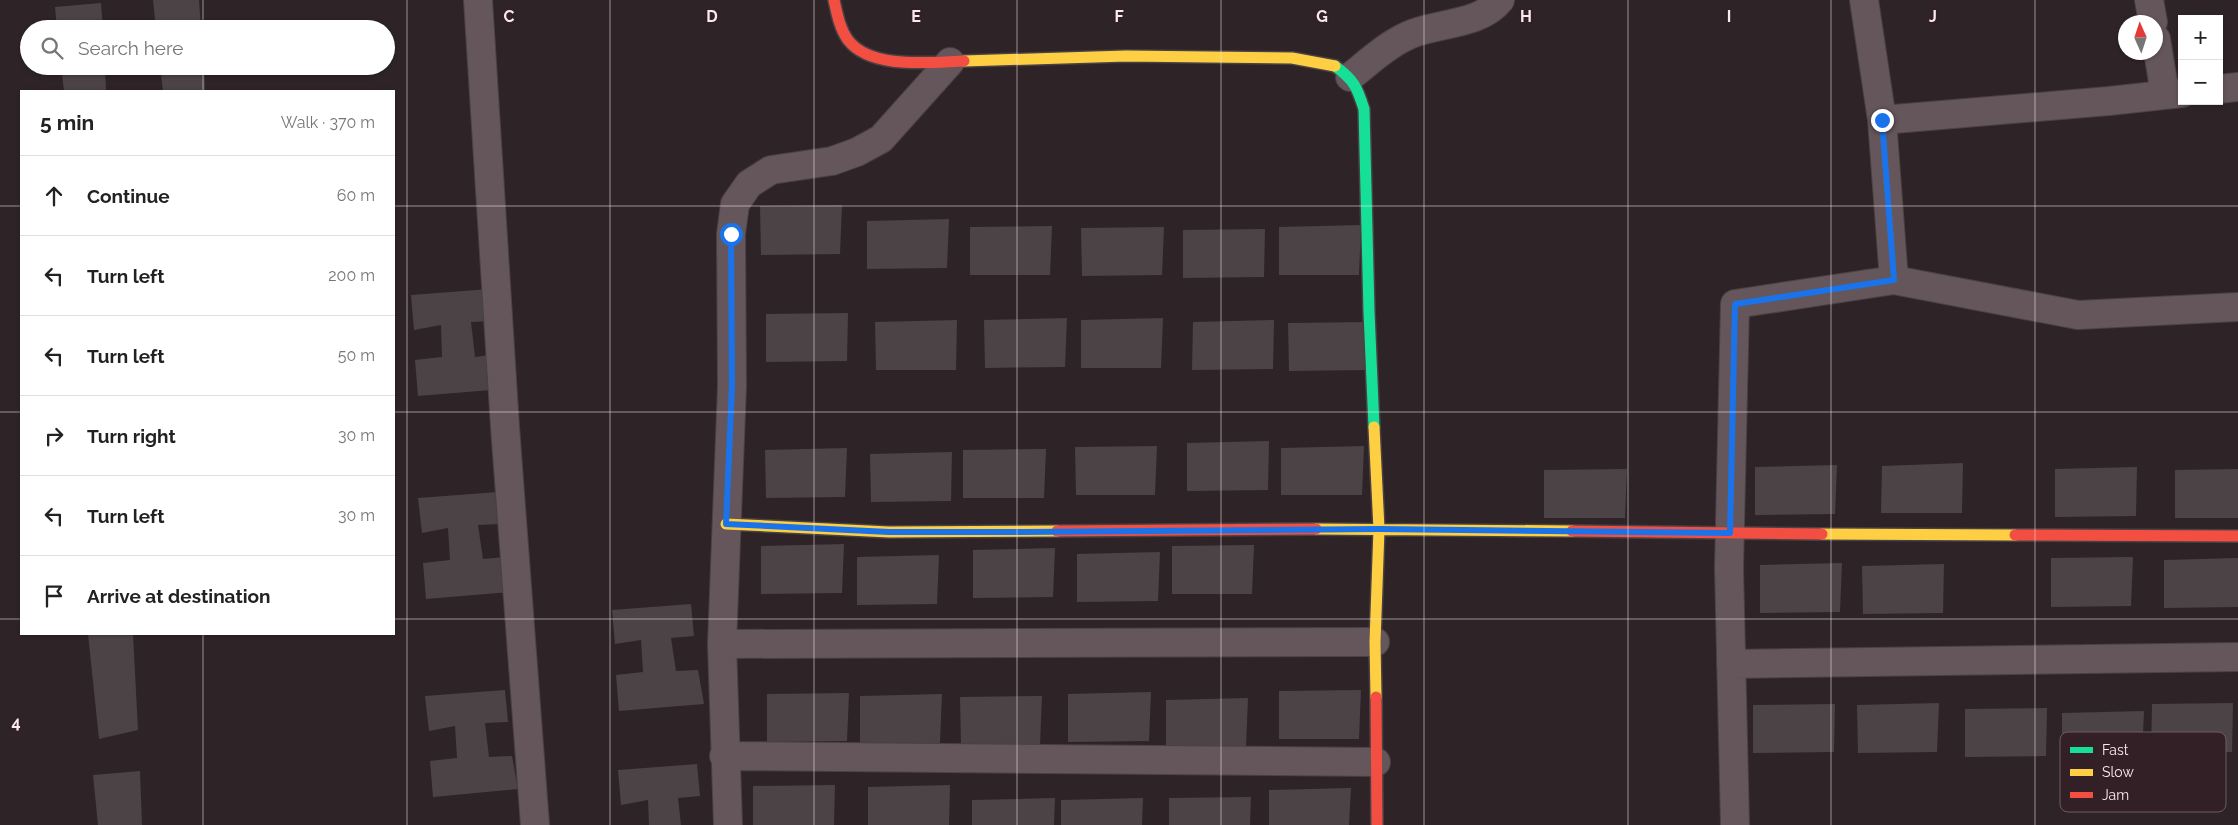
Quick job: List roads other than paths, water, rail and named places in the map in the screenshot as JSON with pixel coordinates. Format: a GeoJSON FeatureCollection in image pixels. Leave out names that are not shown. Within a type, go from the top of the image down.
{"type":"FeatureCollection","features":[{"type":"Feature","properties":{"kind":"street"},"geometry":{"type":"LineString","coordinates":[[478,0],[505,427],[535,825]]}},
{"type":"Feature","properties":{"kind":"street"},"geometry":{"type":"LineString","coordinates":[[834,0],[837,18],[845,36],[858,51],[880,60],[908,63],[1126,56],[1292,58],[1334,66],[1350,77],[1357,88],[1364,109],[1368,312],[1379,529],[1376,642],[1377,825]]}},
{"type":"Feature","properties":{"kind":"street"},"geometry":{"type":"LineString","coordinates":[[1350,77],[1392,44],[1414,33],[1479,15],[1493,8],[1500,0]]}},
{"type":"Feature","properties":{"kind":"street"},"geometry":{"type":"LineString","coordinates":[[1864,0],[1882,120],[1894,280]]}},
{"type":"Feature","properties":{"kind":"street"},"geometry":{"type":"LineString","coordinates":[[2149,0],[2152,15]]}},
{"type":"Feature","properties":{"kind":"street"},"geometry":{"type":"LineString","coordinates":[[1882,120],[2109,101],[2173,93],[2163,60]]}},
{"type":"Feature","properties":{"kind":"street"},"geometry":{"type":"LineString","coordinates":[[728,825],[724,756],[722,644],[732,386],[731,234],[735,204],[749,184],[771,170],[832,161],[857,152],[881,138],[950,62]]}},
{"type":"Feature","properties":{"kind":"street"},"geometry":{"type":"LineString","coordinates":[[2223,89],[2238,88]]}},
{"type":"Feature","properties":{"kind":"street"},"geometry":{"type":"LineString","coordinates":[[1735,825],[1730,533],[1735,304],[1894,280],[2078,315],[2238,307]]}},
{"type":"Feature","properties":{"kind":"street"},"geometry":{"type":"LineString","coordinates":[[726,524],[899,532],[1379,529],[2238,536]]}},
{"type":"Feature","properties":{"kind":"street"},"geometry":{"type":"LineString","coordinates":[[722,644],[1376,642]]}},
{"type":"Feature","properties":{"kind":"street"},"geometry":{"type":"LineString","coordinates":[[1731,664],[2238,657]]}},
{"type":"Feature","properties":{"kind":"street"},"geometry":{"type":"LineString","coordinates":[[724,756],[1376,762]]}}]}
